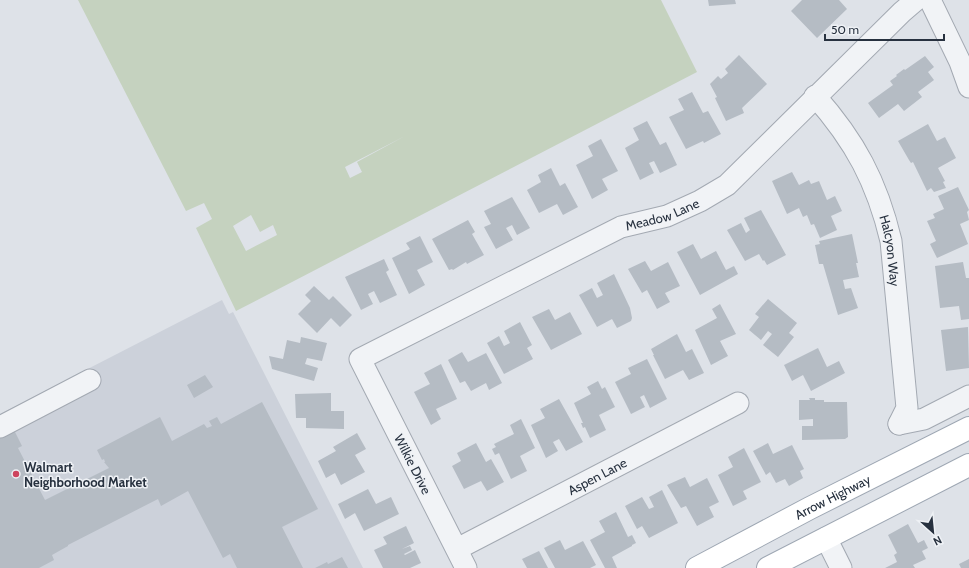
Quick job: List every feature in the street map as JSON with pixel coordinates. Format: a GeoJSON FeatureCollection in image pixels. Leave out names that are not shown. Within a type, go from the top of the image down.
{"type":"FeatureCollection","features":[{"type":"Feature","properties":{"kind":"main road","name":"Arrow Highway"},"geometry":{"type":"LineString","coordinates":[[697,568],[810,508],[969,429]]}},
{"type":"Feature","properties":{"kind":"main road"},"geometry":{"type":"LineString","coordinates":[[768,568],[969,465]]}},
{"type":"Feature","properties":{"kind":"main road"},"geometry":{"type":"LineString","coordinates":[[810,508],[826,538]]}},
{"type":"Feature","properties":{"kind":"street","name":"Meadow Lane"},"geometry":{"type":"LineString","coordinates":[[360,359],[621,227],[667,216],[700,201],[726,185],[815,96],[916,0]]}},
{"type":"Feature","properties":{"kind":"street"},"geometry":{"type":"LineString","coordinates":[[930,0],[960,62],[969,87]]}},
{"type":"Feature","properties":{"kind":"street","name":"Halcyon Way"},"geometry":{"type":"LineString","coordinates":[[815,96],[833,116],[849,138],[875,188],[885,217],[891,241],[907,408],[899,424],[924,419],[969,396]]}},
{"type":"Feature","properties":{"kind":"street","name":"Wilkie Drive"},"geometry":{"type":"LineString","coordinates":[[360,359],[466,568]]}},
{"type":"Feature","properties":{"kind":"street"},"geometry":{"type":"LineString","coordinates":[[0,427],[90,380]]}},
{"type":"Feature","properties":{"kind":"street","name":"Aspen Lane"},"geometry":{"type":"LineString","coordinates":[[457,549],[738,403]]}},
{"type":"Feature","properties":{"kind":"street"},"geometry":{"type":"LineString","coordinates":[[826,538],[841,568]]}},
{"type":"Feature","properties":{"kind":"shaded area"},"geometry":{"type":"Polygon","coordinates":[[[222,300],[229,314],[233,312],[363,568],[0,568],[0,414],[222,300]]]}},
{"type":"Feature","properties":{"kind":"green space"},"geometry":{"type":"Polygon","coordinates":[[[78,0],[661,0],[697,72],[236,311],[196,228],[212,219],[204,203],[186,211],[78,0]],[[405,136],[345,167],[350,178],[362,172],[357,162],[405,136]],[[251,215],[233,226],[246,251],[277,235],[273,225],[260,232],[251,215]]]}},
{"type":"Feature","properties":{"kind":"building"},"geometry":{"type":"Polygon","coordinates":[[[708,0],[735,0],[736,4],[709,6],[708,0]]]}},
{"type":"Feature","properties":{"kind":"building"},"geometry":{"type":"Polygon","coordinates":[[[802,0],[839,0],[847,9],[817,38],[791,11],[802,0]]]}},
{"type":"Feature","properties":{"kind":"building"},"geometry":{"type":"Polygon","coordinates":[[[739,55],[767,84],[742,108],[744,113],[726,121],[715,98],[717,97],[710,84],[718,76],[721,79],[728,73],[725,69],[739,55]]]}},
{"type":"Feature","properties":{"kind":"building"},"geometry":{"type":"Polygon","coordinates":[[[925,56],[934,67],[928,72],[934,80],[918,92],[922,97],[904,111],[898,104],[879,118],[868,103],[893,85],[890,81],[897,76],[896,75],[925,56]]]}},
{"type":"Feature","properties":{"kind":"building"},"geometry":{"type":"Polygon","coordinates":[[[692,92],[703,113],[708,111],[721,134],[704,143],[703,141],[686,149],[669,117],[684,110],[678,99],[692,92]]]}},
{"type":"Feature","properties":{"kind":"building"},"geometry":{"type":"Polygon","coordinates":[[[647,121],[660,145],[666,142],[677,165],[660,173],[654,161],[649,163],[654,173],[640,180],[625,148],[639,140],[633,128],[647,121]]]}},
{"type":"Feature","properties":{"kind":"building"},"geometry":{"type":"Polygon","coordinates":[[[928,124],[937,141],[945,137],[956,158],[938,168],[945,181],[943,182],[946,188],[934,192],[931,188],[927,191],[913,162],[911,163],[898,141],[928,124]]]}},
{"type":"Feature","properties":{"kind":"building"},"geometry":{"type":"Polygon","coordinates":[[[601,139],[618,171],[602,179],[608,190],[592,199],[576,165],[593,156],[588,146],[601,139]]]}},
{"type":"Feature","properties":{"kind":"building"},"geometry":{"type":"Polygon","coordinates":[[[551,168],[560,186],[565,183],[578,207],[563,215],[557,204],[539,213],[527,190],[541,182],[538,175],[551,168]]]}},
{"type":"Feature","properties":{"kind":"building"},"geometry":{"type":"Polygon","coordinates":[[[792,172],[799,185],[809,180],[811,184],[819,181],[827,200],[835,196],[842,211],[831,216],[837,230],[820,238],[814,224],[811,225],[807,215],[803,217],[799,208],[787,214],[772,181],[792,172]]]}},
{"type":"Feature","properties":{"kind":"building"},"geometry":{"type":"Polygon","coordinates":[[[958,187],[969,210],[967,212],[969,220],[960,224],[968,244],[937,258],[930,244],[936,241],[927,221],[935,218],[933,214],[944,209],[938,196],[958,187]]]}},
{"type":"Feature","properties":{"kind":"building"},"geometry":{"type":"Polygon","coordinates":[[[512,197],[530,228],[517,235],[512,225],[506,228],[513,240],[496,249],[484,227],[491,224],[484,211],[512,197]]]}},
{"type":"Feature","properties":{"kind":"building"},"geometry":{"type":"Polygon","coordinates":[[[761,210],[786,255],[767,265],[759,254],[745,261],[727,230],[741,223],[746,233],[750,230],[744,218],[761,210]]]}},
{"type":"Feature","properties":{"kind":"building"},"geometry":{"type":"Polygon","coordinates":[[[468,220],[475,232],[472,234],[484,255],[467,264],[466,262],[453,270],[449,270],[432,239],[468,220]]]}},
{"type":"Feature","properties":{"kind":"building"},"geometry":{"type":"Polygon","coordinates":[[[852,234],[858,263],[856,263],[859,277],[843,280],[845,289],[851,288],[858,308],[838,315],[823,264],[819,264],[815,245],[820,244],[819,241],[852,234]]]}},
{"type":"Feature","properties":{"kind":"building"},"geometry":{"type":"Polygon","coordinates":[[[420,236],[433,262],[417,270],[425,285],[409,294],[392,258],[410,249],[406,243],[420,236]]]}},
{"type":"Feature","properties":{"kind":"building"},"geometry":{"type":"Polygon","coordinates":[[[693,244],[701,259],[716,251],[726,270],[734,266],[738,274],[700,295],[677,252],[693,244]]]}},
{"type":"Feature","properties":{"kind":"building"},"geometry":{"type":"Polygon","coordinates":[[[384,259],[389,270],[386,272],[397,295],[380,303],[374,291],[368,294],[373,304],[361,310],[345,277],[384,259]]]}},
{"type":"Feature","properties":{"kind":"building"},"geometry":{"type":"Polygon","coordinates":[[[645,261],[651,271],[668,262],[680,286],[665,293],[670,302],[657,309],[647,290],[642,293],[628,269],[645,261]]]}},
{"type":"Feature","properties":{"kind":"building"},"geometry":{"type":"Polygon","coordinates":[[[963,262],[966,278],[969,278],[969,319],[961,320],[959,306],[940,308],[935,266],[963,262]]]}},
{"type":"Feature","properties":{"kind":"building"},"geometry":{"type":"Polygon","coordinates":[[[614,274],[630,308],[632,318],[631,321],[617,328],[612,319],[597,327],[579,295],[592,288],[597,298],[603,295],[597,283],[614,274]]]}},
{"type":"Feature","properties":{"kind":"building"},"geometry":{"type":"Polygon","coordinates":[[[314,286],[329,300],[333,296],[352,315],[340,327],[331,318],[317,333],[298,314],[311,301],[305,295],[314,286]]]}},
{"type":"Feature","properties":{"kind":"building"},"geometry":{"type":"Polygon","coordinates":[[[768,299],[797,323],[789,333],[794,337],[778,357],[763,345],[772,334],[768,331],[761,340],[749,330],[759,317],[755,314],[768,299]]]}},
{"type":"Feature","properties":{"kind":"building"},"geometry":{"type":"Polygon","coordinates":[[[720,304],[736,334],[720,341],[728,356],[711,365],[695,330],[717,318],[712,309],[720,304]]]}},
{"type":"Feature","properties":{"kind":"building"},"geometry":{"type":"Polygon","coordinates":[[[549,309],[555,320],[570,312],[582,334],[551,350],[532,317],[549,309]]]}},
{"type":"Feature","properties":{"kind":"building"},"geometry":{"type":"Polygon","coordinates":[[[520,322],[532,345],[527,348],[533,359],[504,374],[487,343],[499,336],[504,346],[510,343],[504,331],[520,322]]]}},
{"type":"Feature","properties":{"kind":"building"},"geometry":{"type":"Polygon","coordinates":[[[968,327],[969,368],[946,371],[941,330],[968,327]]]}},
{"type":"Feature","properties":{"kind":"building"},"geometry":{"type":"Polygon","coordinates":[[[677,334],[686,352],[692,349],[704,373],[689,380],[683,370],[665,379],[651,349],[677,334]]]}},
{"type":"Feature","properties":{"kind":"building"},"geometry":{"type":"Polygon","coordinates":[[[301,337],[327,343],[322,361],[307,358],[305,364],[318,368],[314,381],[272,369],[269,356],[283,359],[287,340],[300,343],[301,337]]]}},
{"type":"Feature","properties":{"kind":"building"},"geometry":{"type":"Polygon","coordinates":[[[818,348],[827,367],[839,361],[845,373],[811,391],[803,375],[792,381],[784,365],[818,348]]]}},
{"type":"Feature","properties":{"kind":"building"},"geometry":{"type":"Polygon","coordinates":[[[462,352],[468,362],[486,353],[502,383],[489,390],[486,383],[471,391],[465,381],[460,383],[448,360],[462,352]]]}},
{"type":"Feature","properties":{"kind":"building"},"geometry":{"type":"Polygon","coordinates":[[[647,359],[667,399],[650,408],[644,395],[640,397],[645,407],[631,414],[615,382],[631,374],[628,368],[647,359]]]}},
{"type":"Feature","properties":{"kind":"building"},"geometry":{"type":"Polygon","coordinates":[[[441,364],[457,399],[436,409],[441,419],[431,425],[414,392],[430,384],[424,373],[441,364]]]}},
{"type":"Feature","properties":{"kind":"building"},"geometry":{"type":"Polygon","coordinates":[[[205,375],[213,387],[194,398],[187,385],[205,375]]]}},
{"type":"Feature","properties":{"kind":"building"},"geometry":{"type":"Polygon","coordinates":[[[598,381],[602,389],[605,387],[615,407],[599,415],[606,430],[590,438],[585,427],[583,428],[581,423],[583,423],[574,403],[591,394],[587,387],[598,381]]]}},
{"type":"Feature","properties":{"kind":"building"},"geometry":{"type":"Polygon","coordinates":[[[331,393],[331,411],[344,411],[344,429],[306,428],[306,418],[296,418],[295,394],[331,393]]]}},
{"type":"Feature","properties":{"kind":"building"},"geometry":{"type":"Polygon","coordinates":[[[809,398],[824,400],[824,402],[847,402],[848,437],[845,439],[802,440],[802,426],[813,426],[813,419],[799,420],[799,400],[810,400],[809,398]]]}},
{"type":"Feature","properties":{"kind":"building"},"geometry":{"type":"Polygon","coordinates":[[[559,399],[583,442],[566,451],[559,439],[553,442],[558,451],[546,458],[531,425],[545,418],[540,409],[559,399]]]}},
{"type":"Feature","properties":{"kind":"building"},"geometry":{"type":"Polygon","coordinates":[[[262,402],[318,509],[282,527],[303,568],[237,568],[230,554],[223,558],[188,491],[161,506],[158,499],[68,545],[52,555],[54,560],[39,568],[0,568],[0,432],[12,426],[22,446],[18,448],[45,500],[109,468],[104,462],[104,459],[102,460],[97,450],[160,417],[172,441],[204,424],[207,428],[212,426],[209,421],[217,417],[221,424],[262,402]]]}},
{"type":"Feature","properties":{"kind":"building"},"geometry":{"type":"Polygon","coordinates":[[[521,419],[535,448],[520,456],[527,471],[511,479],[499,453],[495,455],[492,449],[496,447],[494,444],[514,434],[510,425],[521,419]]]}},
{"type":"Feature","properties":{"kind":"building"},"geometry":{"type":"Polygon","coordinates":[[[357,433],[366,449],[355,455],[365,472],[341,485],[335,473],[326,478],[318,461],[336,451],[333,447],[357,433]]]}},
{"type":"Feature","properties":{"kind":"building"},"geometry":{"type":"Polygon","coordinates":[[[476,443],[486,462],[491,459],[504,482],[487,491],[481,481],[464,489],[452,466],[461,461],[457,453],[476,443]]]}},
{"type":"Feature","properties":{"kind":"building"},"geometry":{"type":"Polygon","coordinates":[[[768,443],[773,454],[792,445],[804,469],[800,471],[803,478],[789,486],[785,479],[776,483],[770,472],[766,475],[753,451],[768,443]]]}},
{"type":"Feature","properties":{"kind":"building"},"geometry":{"type":"Polygon","coordinates":[[[744,448],[761,482],[743,491],[747,499],[733,506],[718,475],[733,467],[728,457],[744,448]]]}},
{"type":"Feature","properties":{"kind":"building"},"geometry":{"type":"Polygon","coordinates":[[[685,477],[690,487],[707,478],[719,502],[709,507],[714,517],[697,526],[686,506],[681,508],[667,485],[685,477]]]}},
{"type":"Feature","properties":{"kind":"building"},"geometry":{"type":"Polygon","coordinates":[[[368,489],[376,504],[391,497],[399,514],[364,531],[355,513],[345,519],[338,504],[368,489]]]}},
{"type":"Feature","properties":{"kind":"building"},"geometry":{"type":"Polygon","coordinates":[[[662,490],[678,523],[649,538],[642,526],[637,529],[625,506],[642,497],[649,509],[654,507],[649,497],[662,490]]]}},
{"type":"Feature","properties":{"kind":"building"},"geometry":{"type":"Polygon","coordinates":[[[616,512],[628,537],[632,535],[636,543],[612,557],[617,568],[605,568],[590,540],[605,532],[599,521],[616,512]]]}},
{"type":"Feature","properties":{"kind":"building"},"geometry":{"type":"Polygon","coordinates":[[[908,524],[918,543],[924,540],[928,548],[922,551],[926,559],[913,565],[915,568],[885,568],[897,562],[894,555],[897,553],[888,535],[908,524]]]}},
{"type":"Feature","properties":{"kind":"building"},"geometry":{"type":"Polygon","coordinates":[[[406,526],[414,543],[402,549],[410,546],[412,550],[404,554],[405,555],[415,550],[421,563],[410,568],[383,568],[374,550],[387,544],[383,537],[406,526]]]}},
{"type":"Feature","properties":{"kind":"building"},"geometry":{"type":"Polygon","coordinates":[[[560,540],[565,550],[583,541],[596,565],[590,568],[555,568],[544,548],[560,540]]]}},
{"type":"Feature","properties":{"kind":"building"},"geometry":{"type":"Polygon","coordinates":[[[539,551],[548,568],[527,568],[522,559],[539,551]]]}},
{"type":"Feature","properties":{"kind":"building"},"geometry":{"type":"Polygon","coordinates":[[[342,557],[348,568],[315,568],[327,562],[328,564],[342,557]]]}},
{"type":"Feature","properties":{"kind":"building"},"geometry":{"type":"Polygon","coordinates":[[[969,559],[969,568],[961,568],[959,564],[969,559]]]}},
{"type":"Feature","properties":{"kind":"place","name":"Walmart Neighborhood Market"},"geometry":{"type":"Point","coordinates":[16,474]}}]}
